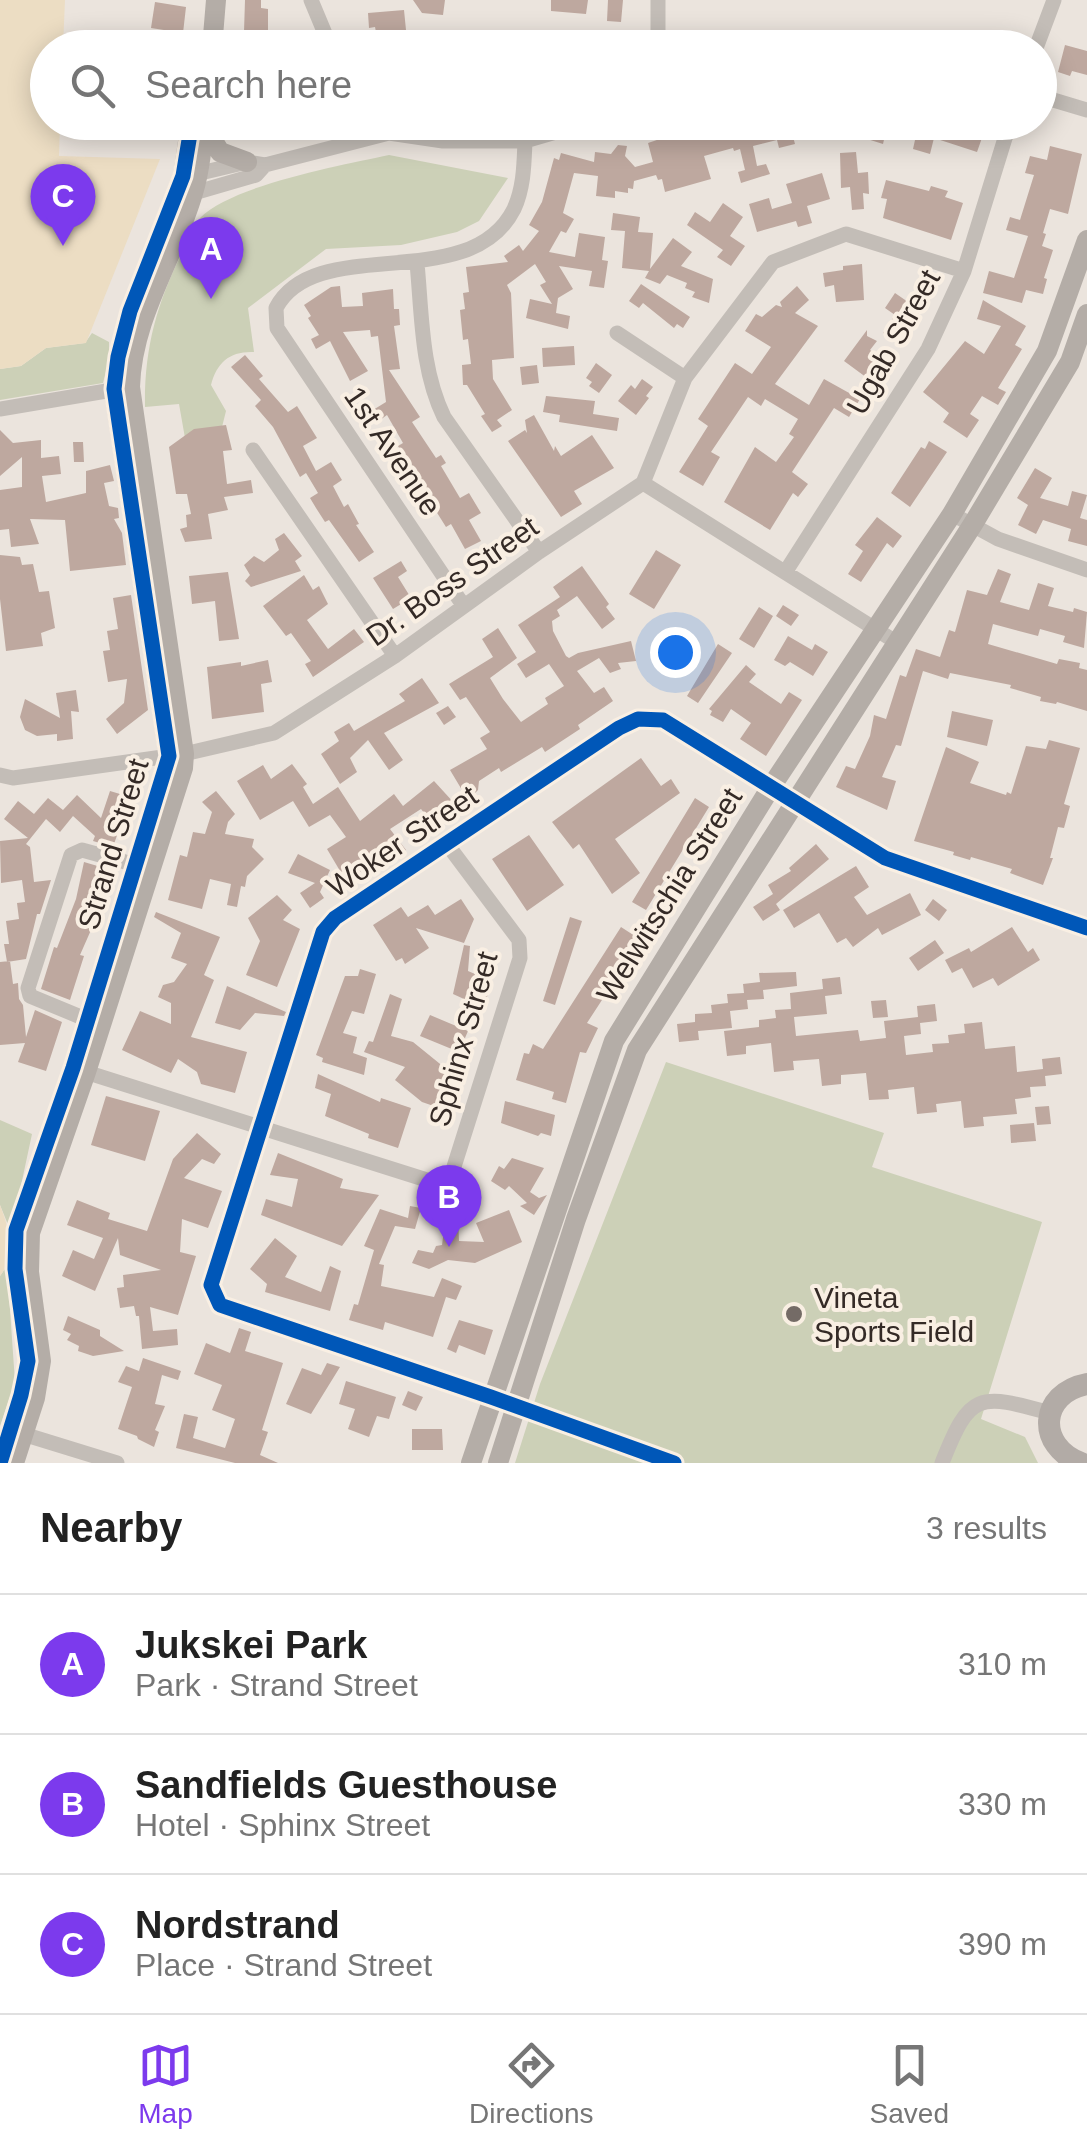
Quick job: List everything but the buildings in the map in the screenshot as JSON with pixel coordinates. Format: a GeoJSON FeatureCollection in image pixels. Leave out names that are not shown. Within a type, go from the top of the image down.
{"type":"FeatureCollection","features":[{"type":"Feature","properties":{"kind":"main road"},"geometry":{"type":"LineString","coordinates":[[1072,1461],[1052,1440],[1050,1413],[1067,1390],[1087,1384]]}},
{"type":"Feature","properties":{"kind":"street"},"geometry":{"type":"LineString","coordinates":[[202,30],[204,0]]}},
{"type":"Feature","properties":{"kind":"street"},"geometry":{"type":"LineString","coordinates":[[214,30],[216,0]]}},
{"type":"Feature","properties":{"kind":"street"},"geometry":{"type":"LineString","coordinates":[[310,0],[323,30]]}},
{"type":"Feature","properties":{"kind":"street"},"geometry":{"type":"LineString","coordinates":[[658,0],[658,30]]}},
{"type":"Feature","properties":{"kind":"street"},"geometry":{"type":"LineString","coordinates":[[1043,30],[1054,0]]}},
{"type":"Feature","properties":{"kind":"street"},"geometry":{"type":"LineString","coordinates":[[1057,101],[1087,110]]}},
{"type":"Feature","properties":{"kind":"street","name":"Strand Street"},"geometry":{"type":"LineString","coordinates":[[14,1463],[28,1361],[15,1269],[16,1230],[80,1070],[183,768],[177,755],[118,357],[130,312],[187,185],[197,140]]}},
{"type":"Feature","properties":{"kind":"street"},"geometry":{"type":"LineString","coordinates":[[211,140],[220,152],[256,163]]}},
{"type":"Feature","properties":{"kind":"street"},"geometry":{"type":"LineString","coordinates":[[187,185],[340,140]]}},
{"type":"Feature","properties":{"kind":"street"},"geometry":{"type":"LineString","coordinates":[[438,140],[528,140]]}},
{"type":"Feature","properties":{"kind":"street","name":"Ugab Street"},"geometry":{"type":"LineString","coordinates":[[786,572],[928,349],[964,271],[1004,140]]}},
{"type":"Feature","properties":{"kind":"street"},"geometry":{"type":"LineString","coordinates":[[525,141],[524,179],[513,210],[499,229],[474,245],[417,263],[426,374],[433,393],[444,417],[538,552]]}},
{"type":"Feature","properties":{"kind":"street"},"geometry":{"type":"LineString","coordinates":[[896,642],[643,483],[685,378],[769,266],[834,237],[857,235],[964,271]]}},
{"type":"Feature","properties":{"kind":"street","name":"Welwitschia Street"},"geometry":{"type":"LineString","coordinates":[[471,1463],[614,1041],[771,787],[952,514],[1047,352],[1087,240]]}},
{"type":"Feature","properties":{"kind":"street","name":"1st Avenue"},"geometry":{"type":"LineString","coordinates":[[417,263],[318,274],[283,296],[276,308],[277,328],[464,605]]}},
{"type":"Feature","properties":{"kind":"street","name":"Welwitschia Street"},"geometry":{"type":"LineString","coordinates":[[498,1463],[576,1219],[637,1050],[972,524],[1070,362],[1087,314]]}},
{"type":"Feature","properties":{"kind":"street"},"geometry":{"type":"LineString","coordinates":[[617,333],[685,378]]}},
{"type":"Feature","properties":{"kind":"street"},"geometry":{"type":"LineString","coordinates":[[0,409],[122,388]]}},
{"type":"Feature","properties":{"kind":"street"},"geometry":{"type":"LineString","coordinates":[[253,450],[395,656]]}},
{"type":"Feature","properties":{"kind":"street","name":"Dr. Boss Street"},"geometry":{"type":"LineString","coordinates":[[0,775],[13,778],[177,755],[274,733],[395,656],[538,552],[643,483]]}},
{"type":"Feature","properties":{"kind":"street"},"geometry":{"type":"LineString","coordinates":[[952,514],[998,539],[1087,570]]}},
{"type":"Feature","properties":{"kind":"street","name":"Woker Street"},"geometry":{"type":"LineString","coordinates":[[674,1463],[492,1396],[220,1305],[211,1285],[322,932],[335,918],[638,719],[663,720],[886,858],[1087,928]]}},
{"type":"Feature","properties":{"kind":"street","name":"Strand Street"},"geometry":{"type":"LineString","coordinates":[[80,1070],[88,1020],[136,865],[177,755]]}},
{"type":"Feature","properties":{"kind":"street","name":"Sphinx Street"},"geometry":{"type":"LineString","coordinates":[[80,1070],[430,1181],[443,1180],[452,1173],[520,958],[519,940],[447,844]]}},
{"type":"Feature","properties":{"kind":"street"},"geometry":{"type":"LineString","coordinates":[[88,1020],[30,996],[28,988],[71,855],[82,850],[136,865]]}},
{"type":"Feature","properties":{"kind":"street"},"geometry":{"type":"LineString","coordinates":[[942,1463],[958,1422],[968,1409],[984,1401],[1004,1400],[1050,1413]]}},
{"type":"Feature","properties":{"kind":"street"},"geometry":{"type":"LineString","coordinates":[[17,1431],[117,1463]]}},
{"type":"Feature","properties":{"kind":"street","name":"Strand Street"},"geometry":{"type":"LineString","coordinates":[[0,1463],[17,1431]]}},
{"type":"Feature","properties":{"kind":"green space"},"geometry":{"type":"Polygon","coordinates":[[[389,155],[508,178],[479,221],[457,232],[401,245],[326,249],[248,308],[254,352],[226,360],[211,385],[226,411],[222,427],[185,438],[179,404],[145,407],[147,364],[155,323],[168,285],[200,218],[215,206],[262,186],[389,155]]]}},
{"type":"Feature","properties":{"kind":"green space"},"geometry":{"type":"Polygon","coordinates":[[[92,333],[109,342],[103,383],[0,400],[0,369],[21,366],[46,348],[85,343],[92,333]]]}},
{"type":"Feature","properties":{"kind":"green space"},"geometry":{"type":"Polygon","coordinates":[[[666,1062],[884,1133],[872,1167],[1042,1222],[981,1419],[1025,1437],[1038,1463],[515,1463],[540,1384],[666,1062]]]}},
{"type":"Feature","properties":{"kind":"green space"},"geometry":{"type":"Polygon","coordinates":[[[0,1120],[32,1134],[11,1232],[0,1205],[0,1120]]]}},
{"type":"Feature","properties":{"kind":"green space"},"geometry":{"type":"Polygon","coordinates":[[[7,1266],[15,1382],[0,1426],[0,1276],[7,1266]]]}},
{"type":"Feature","properties":{"kind":"sand"},"geometry":{"type":"Polygon","coordinates":[[[0,0],[65,0],[64,30],[30,30],[30,140],[59,140],[59,156],[160,159],[86,343],[46,348],[21,366],[0,369],[0,0]]]}},
{"type":"Feature","properties":{"kind":"sand"},"geometry":{"type":"Polygon","coordinates":[[[0,1205],[10,1250],[0,1276],[0,1205]]]}},
{"type":"Feature","properties":{"kind":"cycle path"},"geometry":{"type":"LineString","coordinates":[[0,1463],[28,1361],[15,1269],[16,1230],[73,1068],[169,756],[114,389],[130,311],[183,176],[189,140]]}},
{"type":"Feature","properties":{"kind":"cycle path"},"geometry":{"type":"LineString","coordinates":[[674,1463],[220,1305],[211,1285],[323,932],[335,918],[638,719],[663,720],[885,858],[1087,928]]}},
{"type":"Feature","properties":{"kind":"place","name":"Nordstrand"},"geometry":{"type":"Point","coordinates":[63,246]}},
{"type":"Feature","properties":{"kind":"place","name":"Jukskei Park"},"geometry":{"type":"Point","coordinates":[211,299]}},
{"type":"Feature","properties":{"kind":"place","name":"Sandfields Guesthouse"},"geometry":{"type":"Point","coordinates":[449,1247]}},
{"type":"Feature","properties":{"kind":"place","name":"Vineta Sports Field"},"geometry":{"type":"Point","coordinates":[794,1314]}}]}
